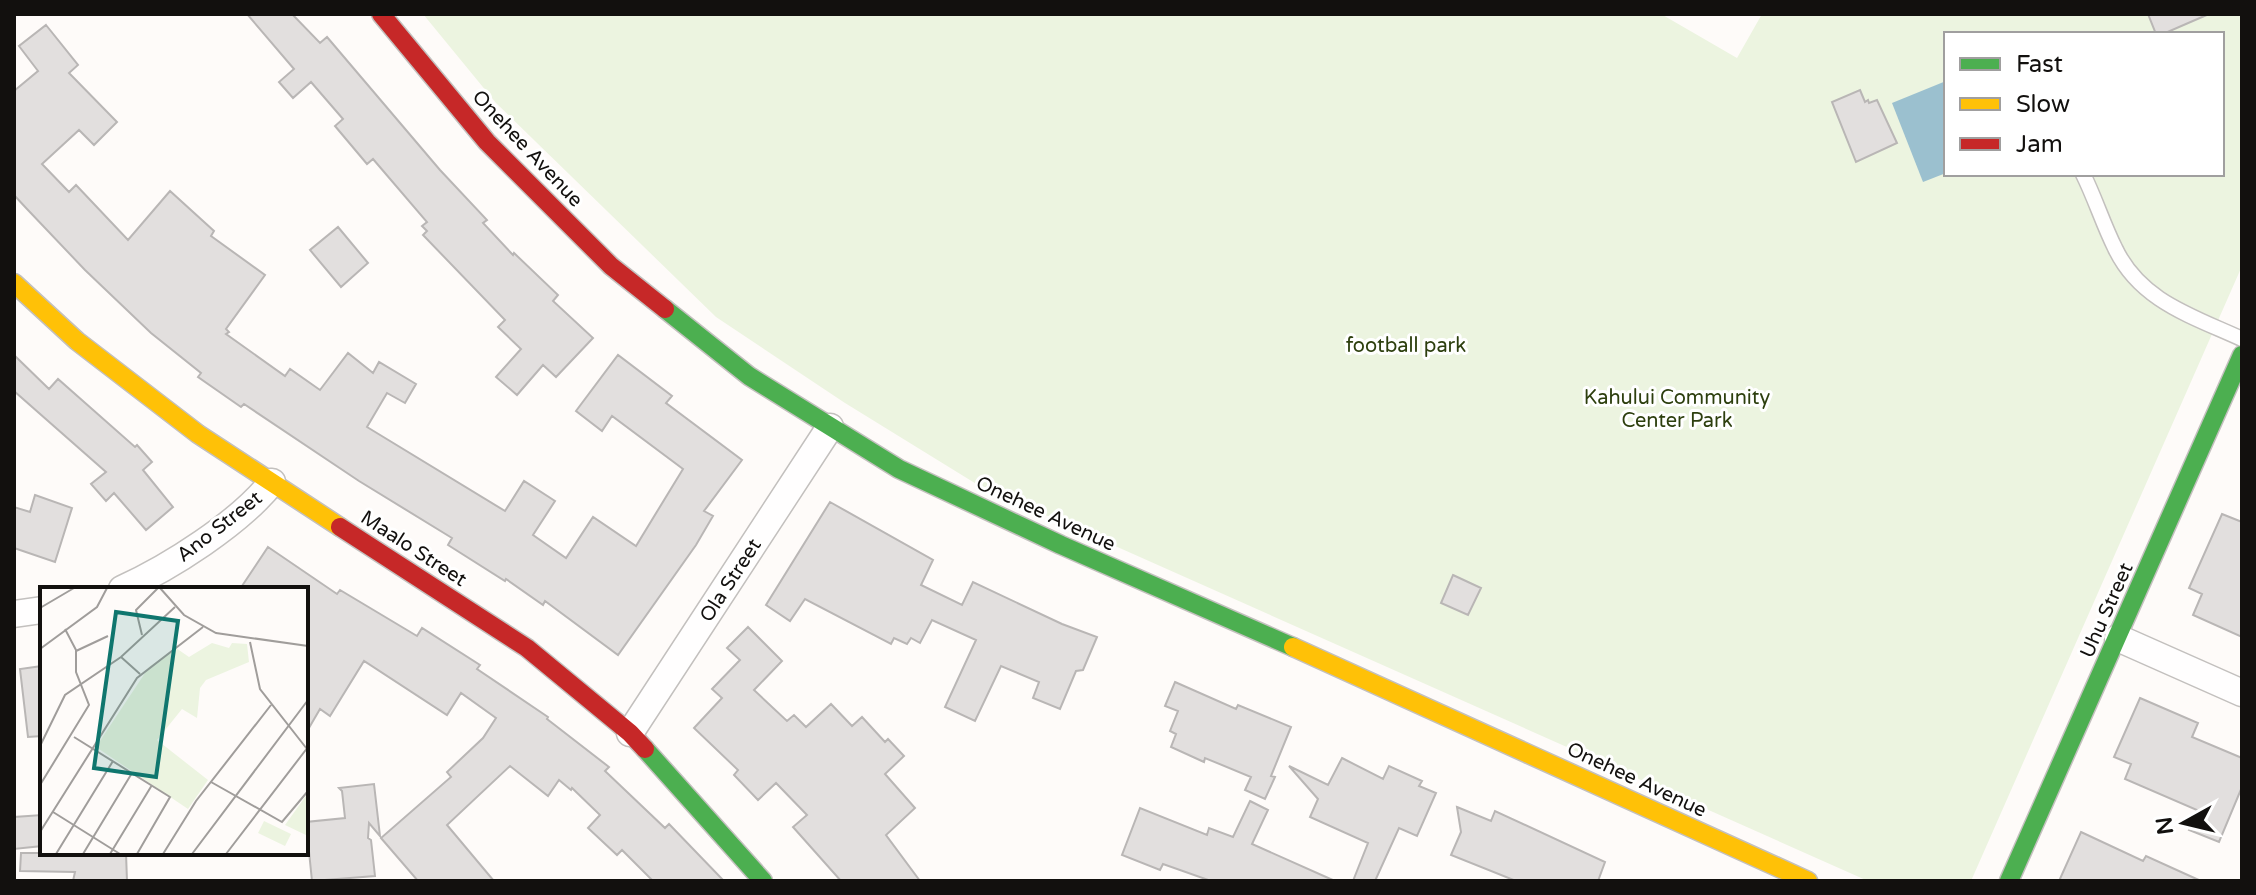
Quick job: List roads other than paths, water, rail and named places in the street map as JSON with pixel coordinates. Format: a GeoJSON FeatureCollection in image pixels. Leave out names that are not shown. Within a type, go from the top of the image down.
{"type":"FeatureCollection","features":[{"type":"Feature","properties":{"kind":"street","name":"Onehee Avenue"},"geometry":{"type":"LineString","coordinates":[[381,14],[487,142],[611,266],[749,376],[899,469],[1808,881]]}},
{"type":"Feature","properties":{"kind":"street","name":"Maalo Street"},"geometry":{"type":"LineString","coordinates":[[14,283],[77,341],[198,434],[527,648],[630,733],[763,881]]}},
{"type":"Feature","properties":{"kind":"street","name":"Uhu Street"},"geometry":{"type":"LineString","coordinates":[[2009,881],[2242,355]]}},
{"type":"Feature","properties":{"kind":"street","name":"Ola Street"},"geometry":{"type":"LineString","coordinates":[[630,733],[830,427]]}},
{"type":"Feature","properties":{"kind":"street","name":"Ano Street"},"geometry":{"type":"LineString","coordinates":[[127,587],[152,576],[194,548],[260,497],[272,482]]}},
{"type":"Feature","properties":{"kind":"street"},"geometry":{"type":"LineString","coordinates":[[14,614],[40,610]]}},
{"type":"Feature","properties":{"kind":"street"},"geometry":{"type":"LineString","coordinates":[[2118,638],[2242,693]]}},
{"type":"Feature","properties":{"kind":"lane"},"geometry":{"type":"LineString","coordinates":[[2084,176],[2115,249],[2137,283],[2173,308],[2242,339]]}},
{"type":"Feature","properties":{"kind":"water"},"geometry":{"type":"Polygon","coordinates":[[[1944,82],[1944,174],[1923,182],[1892,103],[1944,82]]]}},
{"type":"Feature","properties":{"kind":"park label","name":"football park"},"geometry":{"type":"Point","coordinates":[1406,345]}},
{"type":"Feature","properties":{"kind":"park label","name":"Kahului Community Center Park"},"geometry":{"type":"Point","coordinates":[1677,408]}}]}
